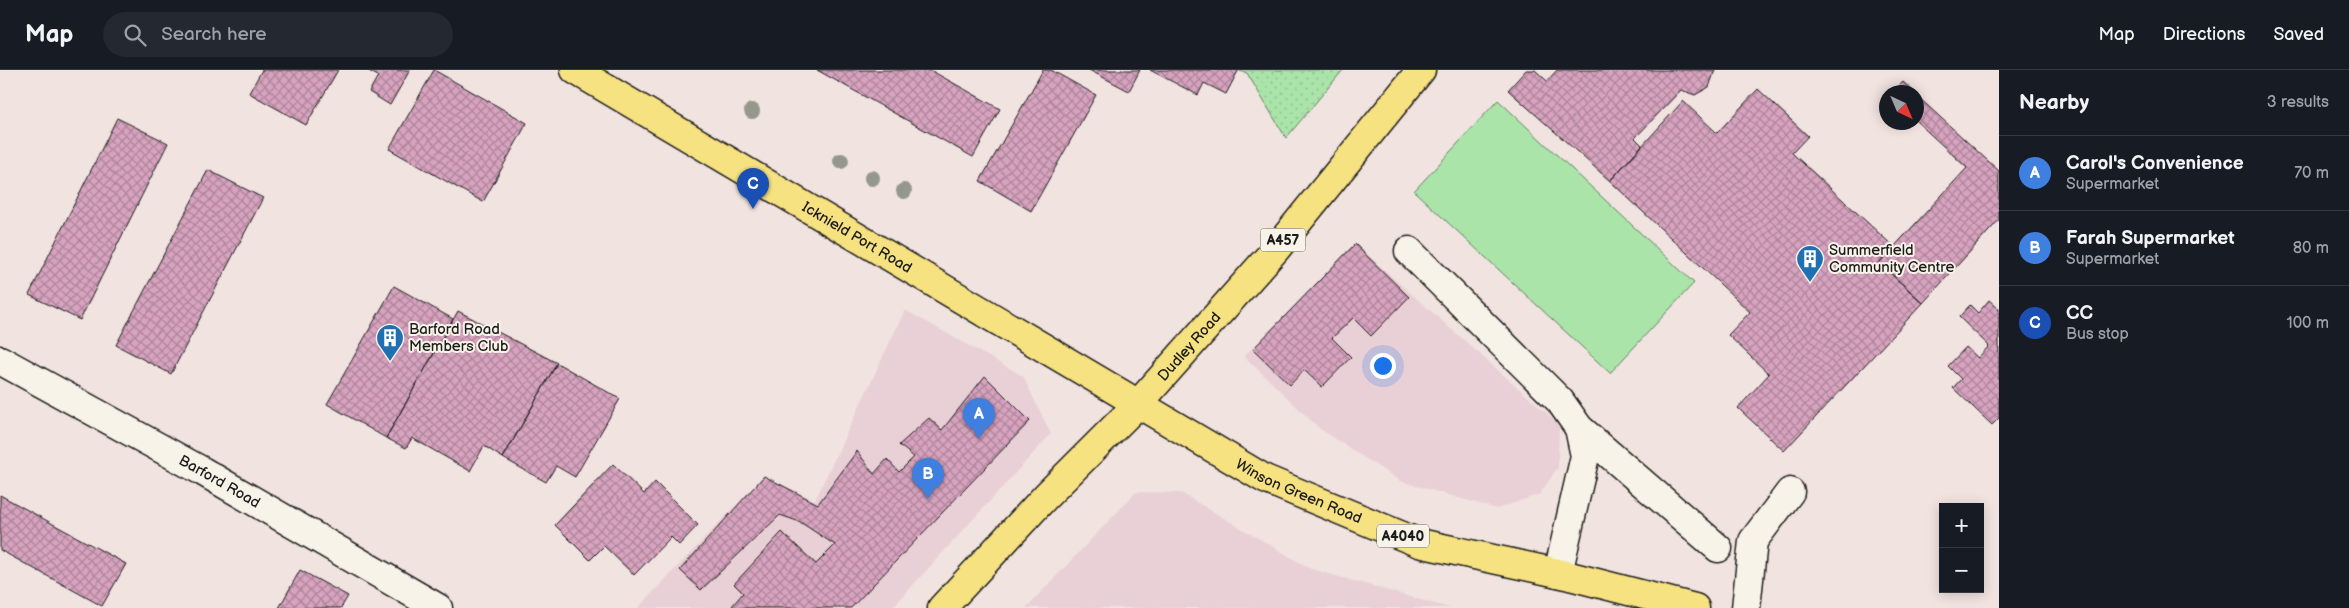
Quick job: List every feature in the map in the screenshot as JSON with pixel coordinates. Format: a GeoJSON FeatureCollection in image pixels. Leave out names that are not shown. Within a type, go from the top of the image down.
{"type":"FeatureCollection","features":[{"type":"Feature","properties":{"kind":"main road","name":"Icknield Port Road"},"geometry":{"type":"LineString","coordinates":[[575,70],[1138,404]]}},
{"type":"Feature","properties":{"kind":"main road","name":"Dudley Road"},"geometry":{"type":"LineString","coordinates":[[942,608],[1046,496],[1138,404],[1276,249],[1421,70]]}},
{"type":"Feature","properties":{"kind":"main road","name":"Winson Green Road"},"geometry":{"type":"LineString","coordinates":[[1138,404],[1265,479],[1419,543],[1558,573],[1695,608]]}},
{"type":"Feature","properties":{"kind":"street"},"geometry":{"type":"LineString","coordinates":[[1409,251],[1560,401],[1578,428],[1718,548]]}},
{"type":"Feature","properties":{"kind":"street","name":"Barford Road"},"geometry":{"type":"LineString","coordinates":[[0,360],[202,471],[431,606]]}},
{"type":"Feature","properties":{"kind":"street"},"geometry":{"type":"LineString","coordinates":[[1558,573],[1585,456],[1578,428]]}},
{"type":"Feature","properties":{"kind":"street"},"geometry":{"type":"LineString","coordinates":[[1746,608],[1753,541],[1790,492]]}},
{"type":"Feature","properties":{"kind":"shaded area"},"geometry":{"type":"Polygon","coordinates":[[[1355,244],[1559,424],[1558,467],[1540,494],[1497,509],[1400,481],[1320,429],[1244,356],[1355,244]]]}},
{"type":"Feature","properties":{"kind":"shaded area"},"geometry":{"type":"Polygon","coordinates":[[[905,310],[1023,376],[1051,434],[892,608],[638,608],[764,476],[815,500],[905,310]]]}},
{"type":"Feature","properties":{"kind":"shaded area"},"geometry":{"type":"Polygon","coordinates":[[[1136,492],[1181,493],[1311,569],[1450,608],[1026,608],[1136,492]]]}},
{"type":"Feature","properties":{"kind":"green space"},"geometry":{"type":"Polygon","coordinates":[[[1236,70],[1343,70],[1286,138],[1247,73],[1236,70]]]}},
{"type":"Feature","properties":{"kind":"green space"},"geometry":{"type":"Polygon","coordinates":[[[1498,100],[1694,283],[1610,373],[1414,191],[1498,100]]]}},
{"type":"Feature","properties":{"kind":"building"},"geometry":{"type":"Polygon","coordinates":[[[262,70],[338,70],[306,125],[249,93],[262,70]]]}},
{"type":"Feature","properties":{"kind":"building"},"geometry":{"type":"Polygon","coordinates":[[[367,70],[410,70],[390,105],[369,92],[378,76],[367,70]]]}},
{"type":"Feature","properties":{"kind":"building"},"geometry":{"type":"Polygon","coordinates":[[[434,70],[527,123],[483,202],[389,149],[434,70]]]}},
{"type":"Feature","properties":{"kind":"building"},"geometry":{"type":"Polygon","coordinates":[[[817,70],[930,70],[1000,109],[973,157],[817,70]]]}},
{"type":"Feature","properties":{"kind":"building"},"geometry":{"type":"Polygon","coordinates":[[[1043,70],[1051,70],[1096,95],[1031,211],[980,181],[1043,70]]]}},
{"type":"Feature","properties":{"kind":"building"},"geometry":{"type":"Polygon","coordinates":[[[1089,70],[1140,70],[1129,91],[1089,70]]]}},
{"type":"Feature","properties":{"kind":"building"},"geometry":{"type":"Polygon","coordinates":[[[1150,70],[1238,71],[1226,94],[1204,83],[1198,95],[1150,70]]]}},
{"type":"Feature","properties":{"kind":"building"},"geometry":{"type":"Polygon","coordinates":[[[1526,70],[1535,70],[1547,81],[1557,70],[1715,70],[1709,87],[1695,95],[1681,90],[1635,138],[1642,145],[1610,181],[1508,90],[1526,70]]]}},
{"type":"Feature","properties":{"kind":"building","name":"Summerfield Community Centre"},"geometry":{"type":"Polygon","coordinates":[[[1758,89],[1808,136],[1792,153],[1894,247],[1879,263],[1923,303],[1784,451],[1738,408],[1769,374],[1728,335],[1750,312],[1610,181],[1683,101],[1717,133],[1758,89]]]}},
{"type":"Feature","properties":{"kind":"building"},"geometry":{"type":"Polygon","coordinates":[[[1924,102],[1999,171],[1999,220],[1923,303],[1879,263],[1967,168],[1924,128],[1924,102]]]}},
{"type":"Feature","properties":{"kind":"building"},"geometry":{"type":"Polygon","coordinates":[[[117,118],[168,143],[80,320],[29,295],[117,118]]]}},
{"type":"Feature","properties":{"kind":"building"},"geometry":{"type":"Polygon","coordinates":[[[208,170],[263,198],[171,374],[116,345],[208,170]]]}},
{"type":"Feature","properties":{"kind":"building"},"geometry":{"type":"Polygon","coordinates":[[[1355,244],[1409,297],[1371,336],[1353,318],[1332,338],[1351,357],[1322,387],[1304,370],[1290,385],[1253,349],[1355,244]]]}},
{"type":"Feature","properties":{"kind":"building","name":"Barford Road Members Club"},"geometry":{"type":"Polygon","coordinates":[[[394,286],[453,319],[386,438],[327,404],[394,286]]]}},
{"type":"Feature","properties":{"kind":"building"},"geometry":{"type":"Polygon","coordinates":[[[1989,300],[1999,309],[1999,418],[1992,425],[1953,388],[1961,379],[1948,366],[1966,347],[1978,358],[1989,346],[1959,317],[1970,305],[1978,313],[1989,300]]]}},
{"type":"Feature","properties":{"kind":"building"},"geometry":{"type":"Polygon","coordinates":[[[458,311],[557,363],[503,458],[484,446],[470,471],[412,438],[406,448],[386,438],[458,311]]]}},
{"type":"Feature","properties":{"kind":"building"},"geometry":{"type":"Polygon","coordinates":[[[557,363],[620,399],[575,477],[556,466],[546,482],[503,458],[557,363]]]}},
{"type":"Feature","properties":{"kind":"building"},"geometry":{"type":"Polygon","coordinates":[[[985,376],[1030,421],[851,608],[734,608],[732,606],[743,593],[734,584],[782,532],[816,564],[835,545],[800,522],[780,515],[701,590],[680,570],[764,476],[818,504],[857,451],[874,474],[887,459],[899,472],[914,457],[899,445],[929,418],[942,430],[985,376]]]}},
{"type":"Feature","properties":{"kind":"building"},"geometry":{"type":"Polygon","coordinates":[[[613,464],[644,494],[655,482],[698,525],[679,545],[671,537],[634,575],[604,546],[590,560],[555,525],[613,464]]]}},
{"type":"Feature","properties":{"kind":"building"},"geometry":{"type":"Polygon","coordinates":[[[0,495],[126,564],[102,606],[0,550],[0,495]]]}},
{"type":"Feature","properties":{"kind":"building"},"geometry":{"type":"Polygon","coordinates":[[[300,570],[348,596],[341,608],[279,608],[300,570]]]}},
{"type":"Feature","properties":{"kind":"place","name":"CC"},"geometry":{"type":"Point","coordinates":[753,209]}},
{"type":"Feature","properties":{"kind":"place","name":"Summerfield Community Centre"},"geometry":{"type":"Point","coordinates":[1810,283]}},
{"type":"Feature","properties":{"kind":"place","name":"Barford Road Members Club"},"geometry":{"type":"Point","coordinates":[390,362]}},
{"type":"Feature","properties":{"kind":"place","name":"Carol's Convenience"},"geometry":{"type":"Point","coordinates":[979,439]}},
{"type":"Feature","properties":{"kind":"place","name":"Farah Supermarket"},"geometry":{"type":"Point","coordinates":[928,499]}}]}
